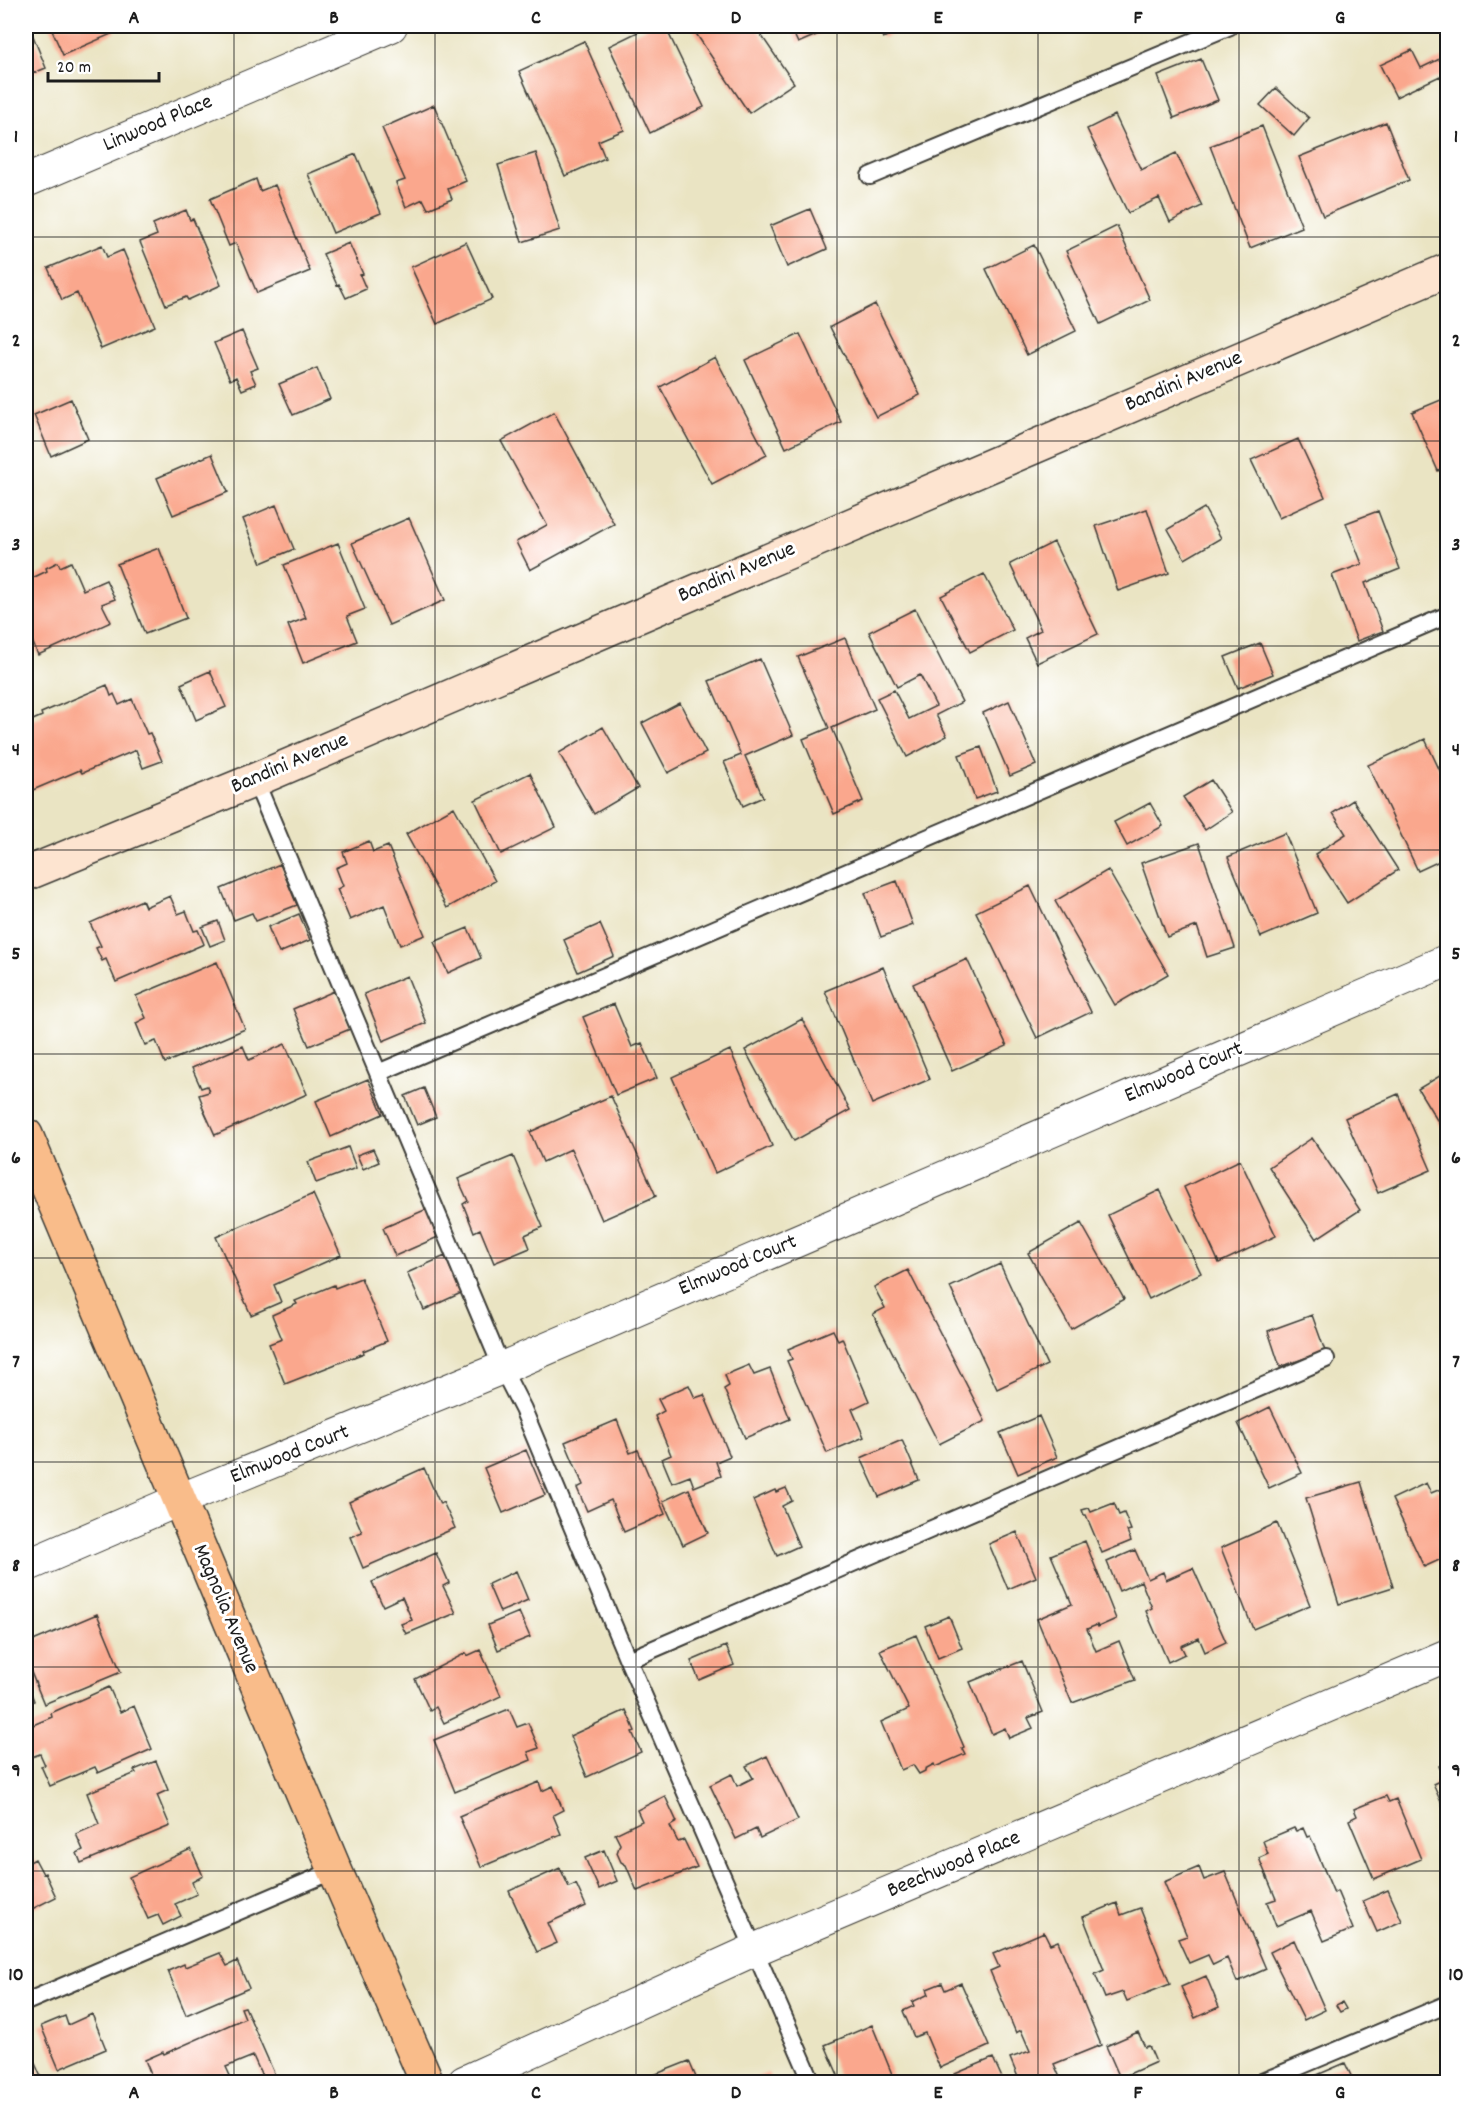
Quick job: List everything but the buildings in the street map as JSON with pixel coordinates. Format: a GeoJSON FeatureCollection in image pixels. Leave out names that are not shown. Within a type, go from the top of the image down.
{"type":"FeatureCollection","features":[{"type":"Feature","properties":{"kind":"main road","name":"Magnolia Avenue"},"geometry":{"type":"LineString","coordinates":[[26,1135],[335,1870],[427,2082]]}},
{"type":"Feature","properties":{"kind":"street","name":"Linwood Place"},"geometry":{"type":"LineString","coordinates":[[26,181],[391,26]]}},
{"type":"Feature","properties":{"kind":"street","name":"Bandini Avenue"},"geometry":{"type":"LineString","coordinates":[[26,874],[255,780],[1448,270]]}},
{"type":"Feature","properties":{"kind":"street","name":"Elmwood Court"},"geometry":{"type":"LineString","coordinates":[[26,1566],[179,1500],[502,1368],[1448,960]]}},
{"type":"Feature","properties":{"kind":"street","name":"Beechwood Place"},"geometry":{"type":"LineString","coordinates":[[464,2082],[756,1949],[1448,1655]]}},
{"type":"Feature","properties":{"kind":"lane"},"geometry":{"type":"LineString","coordinates":[[870,176],[1230,26]]}},
{"type":"Feature","properties":{"kind":"lane"},"geometry":{"type":"LineString","coordinates":[[378,1073],[1448,615]]}},
{"type":"Feature","properties":{"kind":"lane"},"geometry":{"type":"LineString","coordinates":[[255,780],[502,1368],[523,1409],[628,1660],[756,1949],[812,2082]]}},
{"type":"Feature","properties":{"kind":"lane"},"geometry":{"type":"LineString","coordinates":[[628,1660],[1326,1359]]}},
{"type":"Feature","properties":{"kind":"lane"},"geometry":{"type":"LineString","coordinates":[[26,2002],[335,1870]]}},
{"type":"Feature","properties":{"kind":"lane"},"geometry":{"type":"LineString","coordinates":[[1262,2082],[1448,2004]]}}]}
